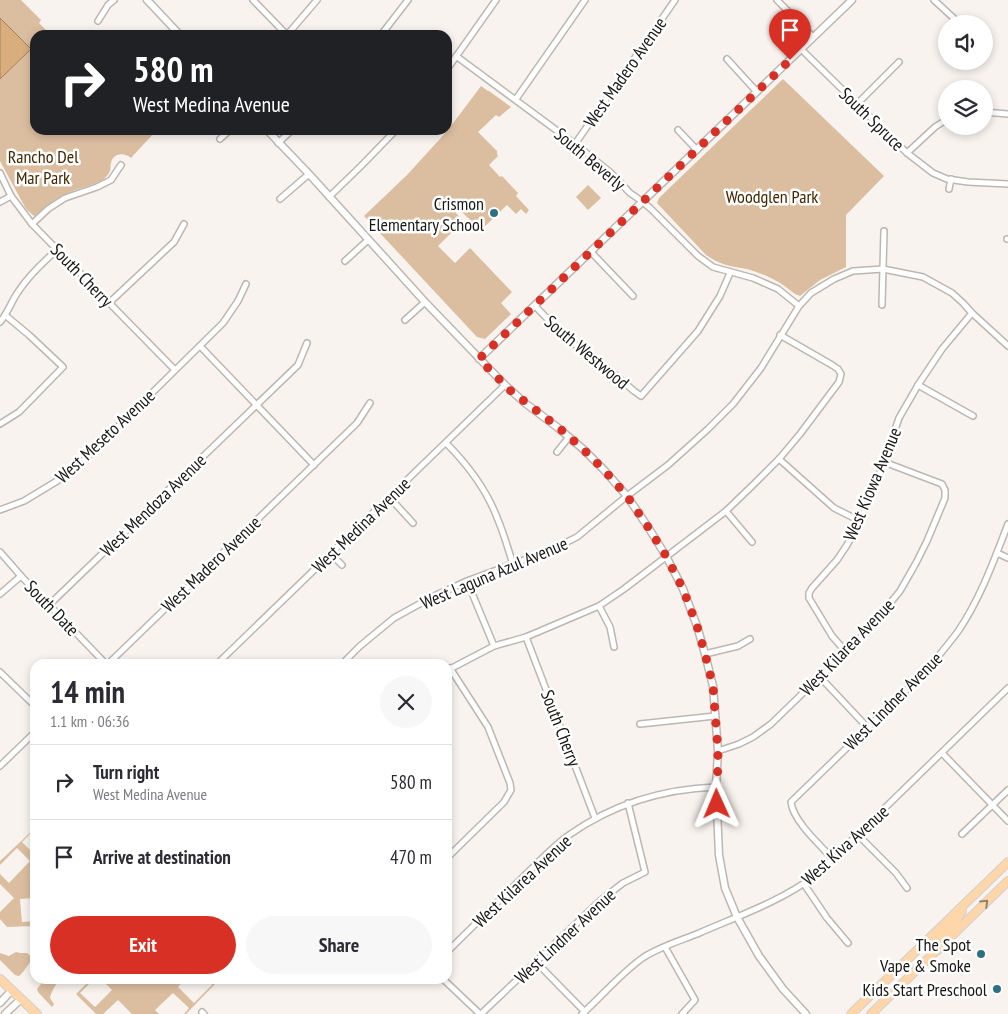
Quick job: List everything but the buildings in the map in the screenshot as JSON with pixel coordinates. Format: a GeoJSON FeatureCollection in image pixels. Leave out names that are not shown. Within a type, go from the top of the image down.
{"type":"FeatureCollection","features":[{"type":"Feature","properties":{"kind":"main road"},"geometry":{"type":"LineString","coordinates":[[851,1014],[1008,862]]}},
{"type":"Feature","properties":{"kind":"main road"},"geometry":{"type":"LineString","coordinates":[[871,1014],[1008,881]]}},
{"type":"Feature","properties":{"kind":"main road"},"geometry":{"type":"LineString","coordinates":[[938,950],[937,940],[955,922],[968,901]]}},
{"type":"Feature","properties":{"kind":"main road"},"geometry":{"type":"LineString","coordinates":[[0,979],[36,1014]]}},
{"type":"Feature","properties":{"kind":"street"},"geometry":{"type":"LineString","coordinates":[[98,21],[108,5],[114,0]]}},
{"type":"Feature","properties":{"kind":"street"},"geometry":{"type":"LineString","coordinates":[[147,0],[175,30]]}},
{"type":"Feature","properties":{"kind":"street"},"geometry":{"type":"LineString","coordinates":[[253,0],[282,30]]}},
{"type":"Feature","properties":{"kind":"street"},"geometry":{"type":"LineString","coordinates":[[291,30],[317,0]]}},
{"type":"Feature","properties":{"kind":"street"},"geometry":{"type":"LineString","coordinates":[[386,30],[408,0]]}},
{"type":"Feature","properties":{"kind":"street"},"geometry":{"type":"LineString","coordinates":[[452,62],[496,0]]}},
{"type":"Feature","properties":{"kind":"street"},"geometry":{"type":"LineString","coordinates":[[516,99],[586,0]]}},
{"type":"Feature","properties":{"kind":"street","name":"West Madero Avenue"},"geometry":{"type":"LineString","coordinates":[[575,144],[675,0]]}},
{"type":"Feature","properties":{"kind":"street"},"geometry":{"type":"LineString","coordinates":[[777,0],[813,37]]}},
{"type":"Feature","properties":{"kind":"street"},"geometry":{"type":"LineString","coordinates":[[479,359],[852,0]]}},
{"type":"Feature","properties":{"kind":"street"},"geometry":{"type":"LineString","coordinates":[[934,0],[950,15]]}},
{"type":"Feature","properties":{"kind":"street","name":"South Spruce"},"geometry":{"type":"LineString","coordinates":[[801,49],[907,154],[933,173],[968,182],[1008,184]]}},
{"type":"Feature","properties":{"kind":"street","name":"South Beverly"},"geometry":{"type":"LineString","coordinates":[[456,56],[516,99],[610,172],[630,193],[643,202],[698,256],[712,267],[753,278],[778,289],[799,306]]}},
{"type":"Feature","properties":{"kind":"street"},"geometry":{"type":"LineString","coordinates":[[727,59],[757,92]]}},
{"type":"Feature","properties":{"kind":"street"},"geometry":{"type":"LineString","coordinates":[[857,104],[899,62]]}},
{"type":"Feature","properties":{"kind":"street"},"geometry":{"type":"LineString","coordinates":[[993,113],[1008,114]]}},
{"type":"Feature","properties":{"kind":"street"},"geometry":{"type":"LineString","coordinates":[[907,154],[938,125]]}},
{"type":"Feature","properties":{"kind":"street"},"geometry":{"type":"LineString","coordinates":[[678,130],[696,150]]}},
{"type":"Feature","properties":{"kind":"street"},"geometry":{"type":"LineString","coordinates":[[220,139],[224,135]]}},
{"type":"Feature","properties":{"kind":"street"},"geometry":{"type":"LineString","coordinates":[[272,135],[479,359],[505,385],[583,449],[604,470],[627,496],[666,556],[683,589],[697,626],[713,686],[718,751],[716,786],[719,855],[725,888],[737,917],[759,956],[772,976],[806,1014]]}},
{"type":"Feature","properties":{"kind":"street"},"geometry":{"type":"LineString","coordinates":[[278,142],[286,135]]}},
{"type":"Feature","properties":{"kind":"street"},"geometry":{"type":"LineString","coordinates":[[329,197],[391,135]]}},
{"type":"Feature","properties":{"kind":"street"},"geometry":{"type":"LineString","coordinates":[[32,224],[48,209],[65,198],[111,180],[121,165]]}},
{"type":"Feature","properties":{"kind":"street","name":"South Cherry"},"geometry":{"type":"LineString","coordinates":[[0,173],[11,196],[32,224],[58,248],[175,370]]}},
{"type":"Feature","properties":{"kind":"street"},"geometry":{"type":"LineString","coordinates":[[280,199],[309,174]]}},
{"type":"Feature","properties":{"kind":"street"},"geometry":{"type":"LineString","coordinates":[[949,189],[951,179]]}},
{"type":"Feature","properties":{"kind":"street"},"geometry":{"type":"LineString","coordinates":[[0,202],[11,196]]}},
{"type":"Feature","properties":{"kind":"street"},"geometry":{"type":"LineString","coordinates":[[109,303],[174,242],[184,224]]}},
{"type":"Feature","properties":{"kind":"street"},"geometry":{"type":"LineString","coordinates":[[882,305],[884,231]]}},
{"type":"Feature","properties":{"kind":"street"},"geometry":{"type":"LineString","coordinates":[[344,261],[361,244],[368,240]]}},
{"type":"Feature","properties":{"kind":"street"},"geometry":{"type":"LineString","coordinates":[[0,322],[6,315],[16,293],[31,273],[58,248]]}},
{"type":"Feature","properties":{"kind":"street"},"geometry":{"type":"LineString","coordinates":[[591,252],[633,296]]}},
{"type":"Feature","properties":{"kind":"street","name":"West Laguna Azul Avenue"},"geometry":{"type":"LineString","coordinates":[[347,659],[394,618],[432,597],[467,581],[551,550],[577,537],[674,459],[734,404],[760,368],[799,306],[811,294],[834,279],[853,271],[883,269],[923,276],[952,293],[1008,345]]}},
{"type":"Feature","properties":{"kind":"street","name":"South Westwood"},"geometry":{"type":"LineString","coordinates":[[535,306],[567,339],[605,366],[641,396],[698,331],[720,296],[730,273]]}},
{"type":"Feature","properties":{"kind":"street","name":"West Meseto Avenue"},"geometry":{"type":"LineString","coordinates":[[0,510],[24,501],[57,481],[84,460],[223,323],[238,301],[246,284]]}},
{"type":"Feature","properties":{"kind":"street"},"geometry":{"type":"LineString","coordinates":[[405,320],[425,302]]}},
{"type":"Feature","properties":{"kind":"street","name":"West Kiowa Avenue"},"geometry":{"type":"LineString","coordinates":[[846,652],[827,628],[809,598],[809,593],[847,546],[884,462],[899,418],[918,385],[942,349],[972,313]]}},
{"type":"Feature","properties":{"kind":"street"},"geometry":{"type":"LineString","coordinates":[[0,424],[19,412],[63,368],[29,334],[6,315]]}},
{"type":"Feature","properties":{"kind":"street"},"geometry":{"type":"LineString","coordinates":[[452,667],[494,646],[526,637],[599,606],[726,511],[779,459],[839,382],[841,374],[832,365],[780,335]]}},
{"type":"Feature","properties":{"kind":"street","name":"West Mendoza Avenue"},"geometry":{"type":"LineString","coordinates":[[49,605],[298,365],[307,343]]}},
{"type":"Feature","properties":{"kind":"street"},"geometry":{"type":"LineString","coordinates":[[200,346],[314,465]]}},
{"type":"Feature","properties":{"kind":"street","name":"West Medina Avenue"},"geometry":{"type":"LineString","coordinates":[[222,659],[505,385]]}},
{"type":"Feature","properties":{"kind":"street"},"geometry":{"type":"LineString","coordinates":[[918,385],[972,416]]}},
{"type":"Feature","properties":{"kind":"street","name":"West Madero Avenue"},"geometry":{"type":"LineString","coordinates":[[112,659],[357,423],[370,404]]}},
{"type":"Feature","properties":{"kind":"street"},"geometry":{"type":"LineString","coordinates":[[557,452],[569,437]]}},
{"type":"Feature","properties":{"kind":"street"},"geometry":{"type":"LineString","coordinates":[[446,442],[480,484],[499,521],[513,564]]}},
{"type":"Feature","properties":{"kind":"street"},"geometry":{"type":"LineString","coordinates":[[779,459],[834,508],[860,520]]}},
{"type":"Feature","properties":{"kind":"street","name":"West Kilarea Avenue"},"geometry":{"type":"LineString","coordinates":[[718,751],[746,741],[771,724],[869,629],[900,591],[916,564],[945,498],[945,490],[942,484],[884,462]]}},
{"type":"Feature","properties":{"kind":"street"},"geometry":{"type":"LineString","coordinates":[[389,497],[413,523]]}},
{"type":"Feature","properties":{"kind":"street"},"geometry":{"type":"LineString","coordinates":[[726,511],[752,542]]}},
{"type":"Feature","properties":{"kind":"street","name":"West Lindner Avenue"},"geometry":{"type":"LineString","coordinates":[[833,859],[805,829],[792,809],[792,802],[925,672],[948,644],[959,629],[983,586],[1008,524]]}},
{"type":"Feature","properties":{"kind":"street","name":"South Date"},"geometry":{"type":"LineString","coordinates":[[0,552],[102,659]]}},
{"type":"Feature","properties":{"kind":"street"},"geometry":{"type":"LineString","coordinates":[[997,553],[1008,558]]}},
{"type":"Feature","properties":{"kind":"street"},"geometry":{"type":"LineString","coordinates":[[331,554],[342,565]]}},
{"type":"Feature","properties":{"kind":"street"},"geometry":{"type":"LineString","coordinates":[[0,594],[22,576]]}},
{"type":"Feature","properties":{"kind":"street"},"geometry":{"type":"LineString","coordinates":[[467,581],[494,646]]}},
{"type":"Feature","properties":{"kind":"street"},"geometry":{"type":"LineString","coordinates":[[599,606],[610,627],[614,648]]}},
{"type":"Feature","properties":{"kind":"street","name":"South Cherry"},"geometry":{"type":"LineString","coordinates":[[526,637],[595,818]]}},
{"type":"Feature","properties":{"kind":"street"},"geometry":{"type":"LineString","coordinates":[[705,654],[738,646],[750,639]]}},
{"type":"Feature","properties":{"kind":"street"},"geometry":{"type":"LineString","coordinates":[[0,672],[30,701]]}},
{"type":"Feature","properties":{"kind":"street"},"geometry":{"type":"LineString","coordinates":[[452,673],[488,726],[511,790],[504,802],[452,853]]}},
{"type":"Feature","properties":{"kind":"street"},"geometry":{"type":"LineString","coordinates":[[820,677],[868,728]]}},
{"type":"Feature","properties":{"kind":"street","name":"West Kiva Avenue"},"geometry":{"type":"LineString","coordinates":[[583,1013],[644,957],[780,898],[816,875],[1008,688]]}},
{"type":"Feature","properties":{"kind":"street"},"geometry":{"type":"LineString","coordinates":[[640,724],[715,716]]}},
{"type":"Feature","properties":{"kind":"street"},"geometry":{"type":"LineString","coordinates":[[0,766],[30,737]]}},
{"type":"Feature","properties":{"kind":"street"},"geometry":{"type":"LineString","coordinates":[[942,753],[1008,821]]}},
{"type":"Feature","properties":{"kind":"street","name":"West Kilarea Avenue"},"geometry":{"type":"LineString","coordinates":[[452,947],[542,859],[568,836],[595,818],[628,803],[662,793],[716,786]]}},
{"type":"Feature","properties":{"kind":"street"},"geometry":{"type":"LineString","coordinates":[[962,834],[1008,790]]}},
{"type":"Feature","properties":{"kind":"street","name":"West Lindner Avenue"},"geometry":{"type":"LineString","coordinates":[[481,1014],[601,900],[623,883],[644,872],[628,803]]}},
{"type":"Feature","properties":{"kind":"street"},"geometry":{"type":"LineString","coordinates":[[858,835],[896,873],[907,888]]}},
{"type":"Feature","properties":{"kind":"street"},"geometry":{"type":"LineString","coordinates":[[804,884],[827,918],[848,943]]}},
{"type":"Feature","properties":{"kind":"street"},"geometry":{"type":"LineString","coordinates":[[665,947],[696,1000],[682,1014]]}},
{"type":"Feature","properties":{"kind":"street"},"geometry":{"type":"LineString","coordinates":[[536,962],[583,1013]]}},
{"type":"Feature","properties":{"kind":"street"},"geometry":{"type":"LineString","coordinates":[[448,984],[481,1014]]}},
{"type":"Feature","properties":{"kind":"street"},"geometry":{"type":"LineString","coordinates":[[0,1003],[12,990]]}},
{"type":"Feature","properties":{"kind":"street"},"geometry":{"type":"LineString","coordinates":[[5,1014],[21,999]]}},
{"type":"Feature","properties":{"kind":"green space","name":"Rancho Del Mar Park"},"geometry":{"type":"Polygon","coordinates":[[[0,0],[21,0],[41,20],[39,23],[46,30],[30,30],[30,135],[152,135],[131,158],[122,154],[116,155],[112,160],[110,172],[103,180],[64,195],[34,216],[26,209],[0,161],[0,0]]]}},
{"type":"Feature","properties":{"kind":"green space","name":"Woodglen Park"},"geometry":{"type":"Polygon","coordinates":[[[783,79],[884,176],[846,215],[846,267],[820,280],[800,296],[764,275],[747,269],[725,265],[706,255],[657,203],[659,198],[783,79]]]}},
{"type":"Feature","properties":{"kind":"green space"},"geometry":{"type":"Polygon","coordinates":[[[481,86],[511,107],[499,117],[496,115],[478,132],[497,151],[498,156],[489,165],[518,193],[516,196],[529,210],[526,214],[521,209],[516,214],[507,205],[481,230],[451,202],[451,207],[463,221],[438,246],[455,263],[470,248],[512,292],[501,303],[511,314],[485,339],[477,337],[364,216],[407,175],[443,135],[452,135],[452,125],[481,86]]]}},
{"type":"Feature","properties":{"kind":"green space"},"geometry":{"type":"Polygon","coordinates":[[[588,185],[601,198],[588,210],[576,197],[588,185]]]}},
{"type":"Feature","properties":{"kind":"green space"},"geometry":{"type":"Polygon","coordinates":[[[30,833],[22,842],[30,850],[30,861],[17,848],[0,865],[0,861],[30,833]]]}},
{"type":"Feature","properties":{"kind":"green space"},"geometry":{"type":"Polygon","coordinates":[[[30,861],[30,898],[20,899],[22,922],[30,921],[30,926],[7,927],[0,919],[0,912],[14,898],[0,884],[0,874],[9,883],[30,861]]]}},
{"type":"Feature","properties":{"kind":"green space"},"geometry":{"type":"Polygon","coordinates":[[[16,952],[27,953],[30,956],[30,962],[19,976],[15,975],[0,960],[0,953],[9,956],[16,952]]]}},
{"type":"Feature","properties":{"kind":"green space"},"geometry":{"type":"Polygon","coordinates":[[[41,984],[57,984],[50,998],[54,1004],[52,1007],[38,992],[37,989],[41,984]]]}},
{"type":"Feature","properties":{"kind":"green space"},"geometry":{"type":"Polygon","coordinates":[[[86,984],[89,984],[80,993],[95,1007],[112,990],[106,984],[181,984],[178,987],[194,1003],[211,984],[215,984],[186,1014],[184,1014],[189,1008],[173,993],[155,1010],[159,1014],[132,1014],[118,1000],[103,1014],[96,1014],[76,994],[86,984]]]}},
{"type":"Feature","properties":{"kind":"shaded area"},"geometry":{"type":"Polygon","coordinates":[[[0,18],[30,50],[0,79],[0,18]]]}},
{"type":"Feature","properties":{"kind":"place","name":"Crismon Elementary School"},"geometry":{"type":"Point","coordinates":[494,213]}},
{"type":"Feature","properties":{"kind":"place","name":"The Spot Vape & Smoke"},"geometry":{"type":"Point","coordinates":[981,954]}},
{"type":"Feature","properties":{"kind":"place","name":"Kids Start Preschool"},"geometry":{"type":"Point","coordinates":[997,989]}},
{"type":"Feature","properties":{"kind":"route"},"geometry":{"type":"LineString","coordinates":[[717,804],[718,751],[713,686],[697,626],[683,589],[666,556],[627,496],[604,470],[558,427],[511,391],[479,359],[790,60]]}}]}
